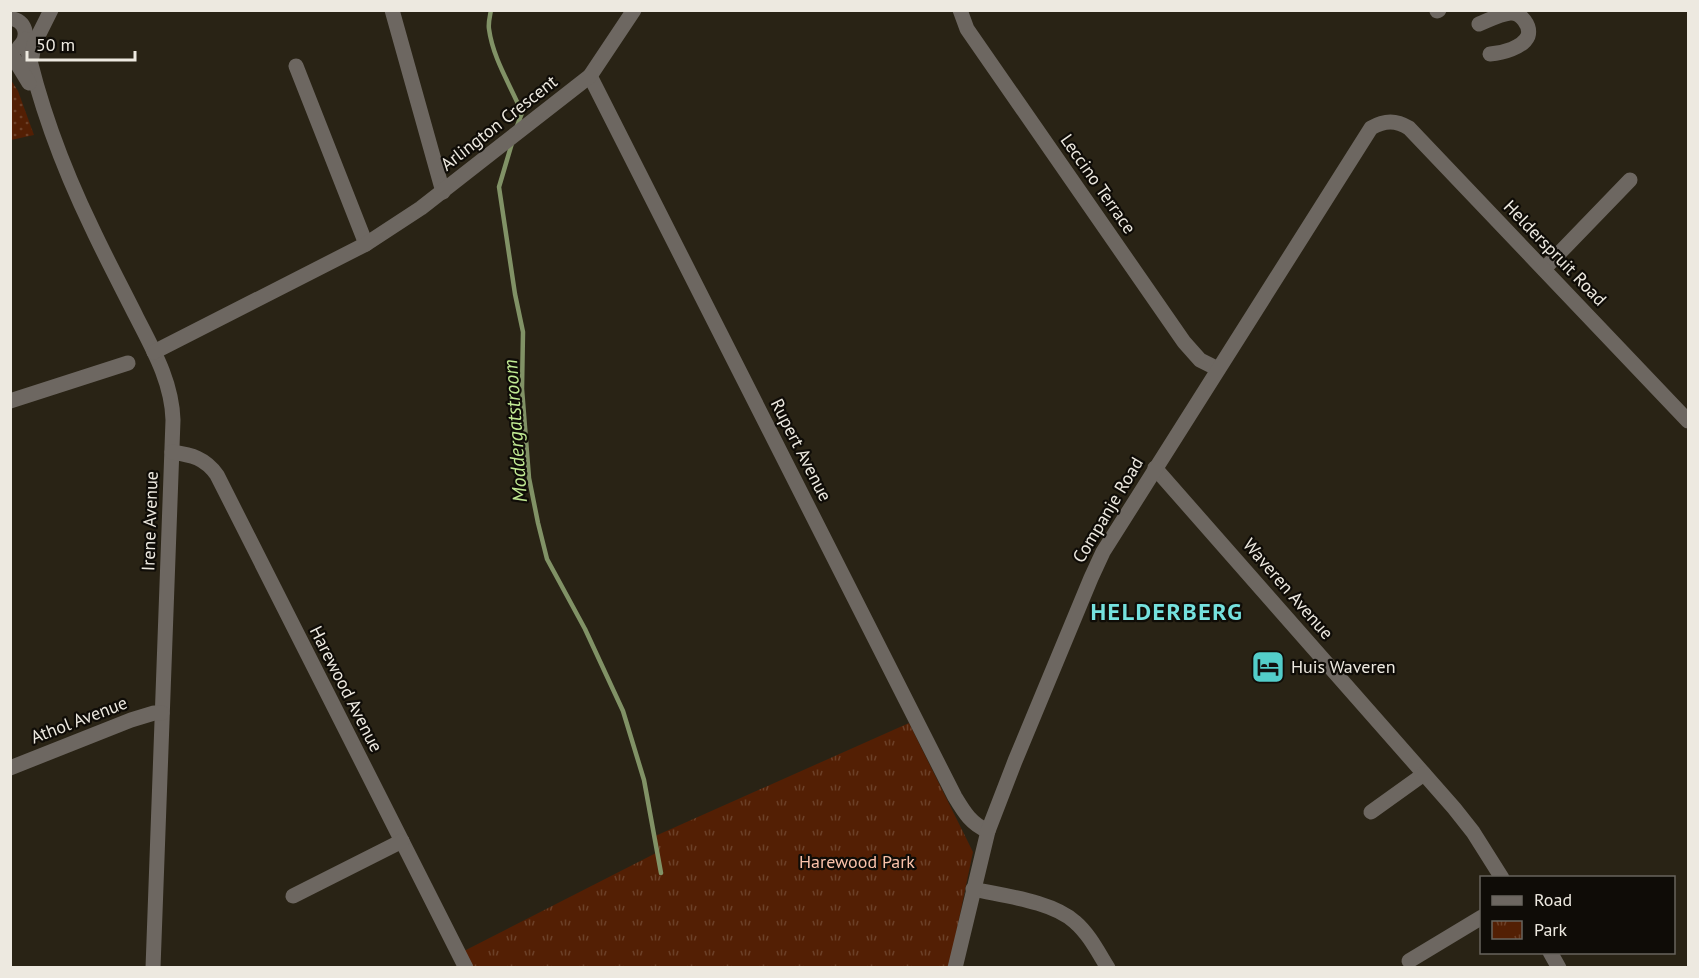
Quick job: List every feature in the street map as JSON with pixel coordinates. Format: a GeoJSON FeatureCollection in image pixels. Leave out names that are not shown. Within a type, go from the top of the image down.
{"type":"FeatureCollection","features":[{"type":"Feature","properties":{"kind":"street"},"geometry":{"type":"LineString","coordinates":[[10,51],[18,47],[43,10]]}},
{"type":"Feature","properties":{"kind":"street"},"geometry":{"type":"LineString","coordinates":[[30,64],[34,44],[51,10]]}},
{"type":"Feature","properties":{"kind":"street"},"geometry":{"type":"LineString","coordinates":[[392,10],[443,192]]}},
{"type":"Feature","properties":{"kind":"street","name":"Arlington Crescent"},"geometry":{"type":"LineString","coordinates":[[154,352],[366,244],[443,192],[590,76],[634,10]]}},
{"type":"Feature","properties":{"kind":"street","name":"Leccino Terrace"},"geometry":{"type":"LineString","coordinates":[[960,10],[967,29],[1184,342],[1200,360],[1218,369]]}},
{"type":"Feature","properties":{"kind":"street"},"geometry":{"type":"LineString","coordinates":[[1479,24],[1509,13],[1516,13],[1523,18],[1528,28],[1529,34],[1526,40],[1505,52],[1490,54]]}},
{"type":"Feature","properties":{"kind":"street"},"geometry":{"type":"LineString","coordinates":[[16,16],[22,23],[25,36]]}},
{"type":"Feature","properties":{"kind":"street","name":"Irene Avenue"},"geometry":{"type":"LineString","coordinates":[[25,36],[41,103],[91,227],[154,352],[171,398],[153,968]]}},
{"type":"Feature","properties":{"kind":"street","name":"Irene Avenue"},"geometry":{"type":"LineString","coordinates":[[10,51],[41,103]]}},
{"type":"Feature","properties":{"kind":"street"},"geometry":{"type":"LineString","coordinates":[[10,66],[33,89]]}},
{"type":"Feature","properties":{"kind":"street"},"geometry":{"type":"LineString","coordinates":[[296,66],[366,244]]}},
{"type":"Feature","properties":{"kind":"street","name":"Rupert Avenue"},"geometry":{"type":"LineString","coordinates":[[590,76],[955,797],[968,818],[988,831]]}},
{"type":"Feature","properties":{"kind":"street","name":"Companje Road"},"geometry":{"type":"LineString","coordinates":[[955,968],[988,831],[1090,578],[1103,552],[1364,137],[1371,128],[1388,121]]}},
{"type":"Feature","properties":{"kind":"street","name":"Helderspruit Road"},"geometry":{"type":"LineString","coordinates":[[1388,121],[1400,122],[1409,128],[1689,421]]}},
{"type":"Feature","properties":{"kind":"street"},"geometry":{"type":"LineString","coordinates":[[1544,269],[1630,180]]}},
{"type":"Feature","properties":{"kind":"street"},"geometry":{"type":"LineString","coordinates":[[10,401],[128,363]]}},
{"type":"Feature","properties":{"kind":"street","name":"Harewood Avenue"},"geometry":{"type":"LineString","coordinates":[[171,452],[198,457],[210,465],[217,475],[466,968]]}},
{"type":"Feature","properties":{"kind":"street","name":"Waveren Avenue"},"geometry":{"type":"LineString","coordinates":[[1155,468],[1424,774],[1473,832],[1501,876]]}},
{"type":"Feature","properties":{"kind":"street","name":"Athol Avenue"},"geometry":{"type":"LineString","coordinates":[[10,768],[131,720],[162,713]]}},
{"type":"Feature","properties":{"kind":"street"},"geometry":{"type":"LineString","coordinates":[[1371,812],[1424,774]]}},
{"type":"Feature","properties":{"kind":"street"},"geometry":{"type":"LineString","coordinates":[[293,896],[402,841]]}},
{"type":"Feature","properties":{"kind":"street"},"geometry":{"type":"LineString","coordinates":[[973,889],[1047,905],[1061,911],[1076,922],[1087,935],[1108,968]]}},
{"type":"Feature","properties":{"kind":"street"},"geometry":{"type":"LineString","coordinates":[[1409,962],[1480,918]]}},
{"type":"Feature","properties":{"kind":"street"},"geometry":{"type":"LineString","coordinates":[[1551,954],[1559,968]]}},
{"type":"Feature","properties":{"kind":"green space"},"geometry":{"type":"Polygon","coordinates":[[[11,80],[18,91],[34,135],[11,140],[11,80]]]}},
{"type":"Feature","properties":{"kind":"green space","name":"Harewood Park"},"geometry":{"type":"Polygon","coordinates":[[[909,723],[973,852],[949,967],[472,968],[464,951],[656,853],[653,837],[909,723]]]}},
{"type":"Feature","properties":{"kind":"waterway","name":"Moddergatstroom"},"geometry":{"type":"LineString","coordinates":[[491,10],[489,27],[494,51],[522,113],[517,126]]}},
{"type":"Feature","properties":{"kind":"waterway","name":"Moddergatstroom"},"geometry":{"type":"LineString","coordinates":[[512,143],[499,187],[523,332],[522,389],[529,478],[538,523],[547,559],[585,629],[623,711],[644,780],[661,873]]}},
{"type":"Feature","properties":{"kind":"place","name":"Huis Waveren"},"geometry":{"type":"Point","coordinates":[1268,667]}},
{"type":"Feature","properties":{"kind":"district","name":"HELDERBERG"},"geometry":{"type":"Point","coordinates":[1167,612]}}]}
